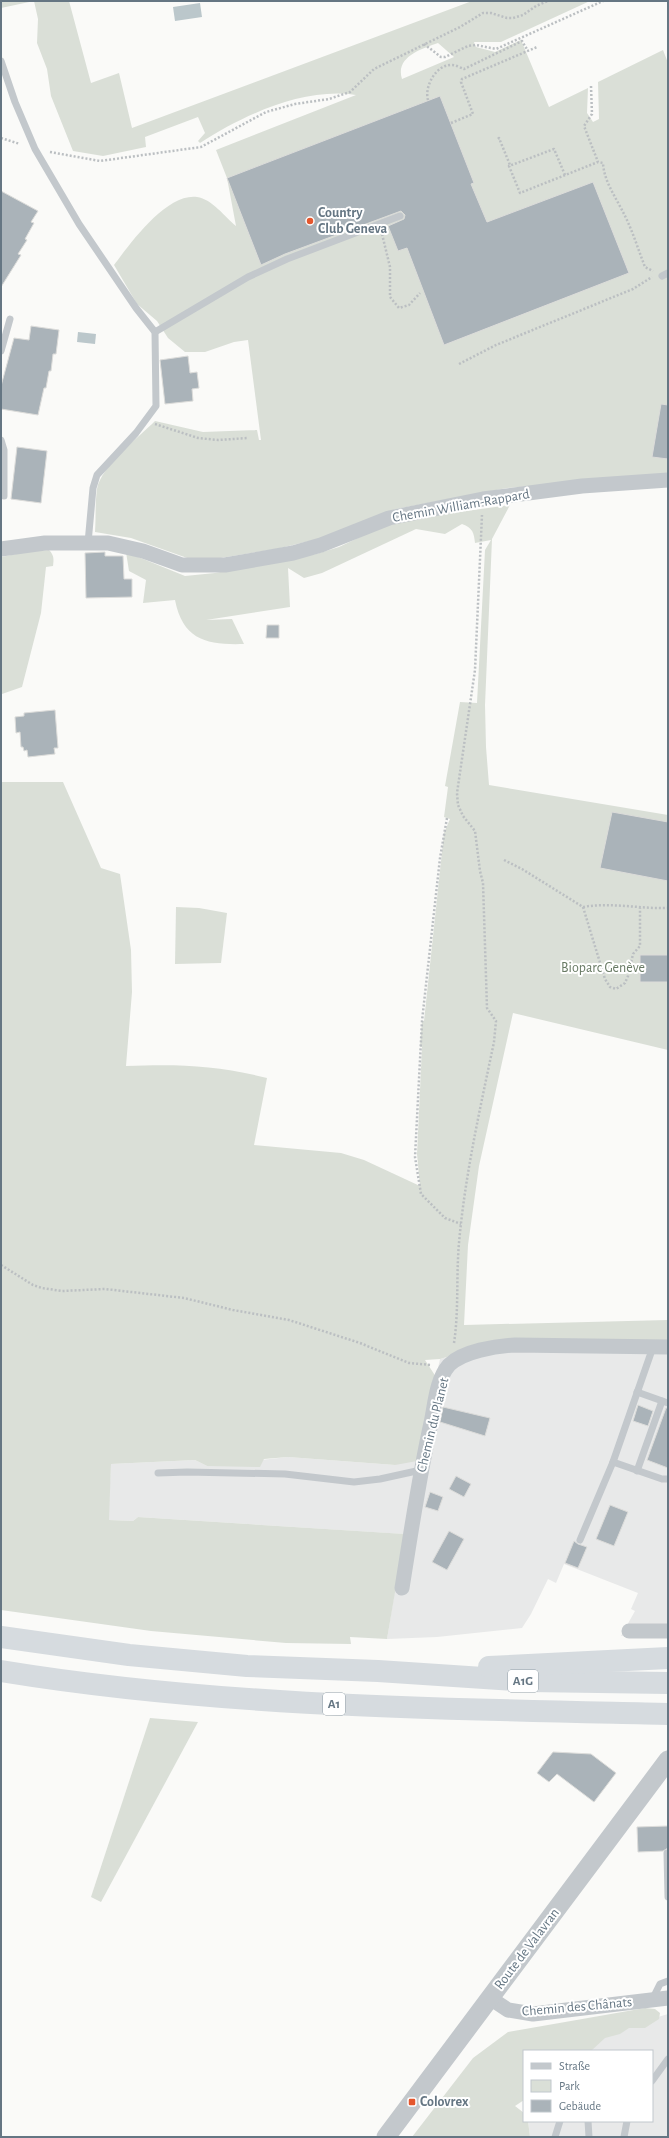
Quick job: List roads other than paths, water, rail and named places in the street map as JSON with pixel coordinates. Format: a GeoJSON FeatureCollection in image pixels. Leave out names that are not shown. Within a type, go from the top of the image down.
{"type":"FeatureCollection","features":[{"type":"Feature","properties":{"kind":"highway"},"geometry":{"type":"LineString","coordinates":[[1,1637],[129,1655],[190,1661],[248,1666],[378,1671],[668,1658]]}},
{"type":"Feature","properties":{"kind":"highway","name":"A1"},"geometry":{"type":"LineString","coordinates":[[1,1671],[106,1686],[288,1702],[368,1706],[668,1714]]}},
{"type":"Feature","properties":{"kind":"highway","name":"A1G"},"geometry":{"type":"LineString","coordinates":[[378,1671],[528,1682],[668,1683]]}},
{"type":"Feature","properties":{"kind":"street","name":"Chemin William-Rappard"},"geometry":{"type":"LineString","coordinates":[[1,549],[45,543],[108,543],[143,551],[182,565],[225,565],[293,553],[321,545],[389,518],[483,499],[582,486],[668,480]]}},
{"type":"Feature","properties":{"kind":"street","name":"Chemin du Planet"},"geometry":{"type":"LineString","coordinates":[[402,1588],[421,1470],[438,1389],[450,1365],[481,1349],[496,1346],[661,1347]]}},
{"type":"Feature","properties":{"kind":"street"},"geometry":{"type":"LineString","coordinates":[[629,1630],[668,1631]]}},
{"type":"Feature","properties":{"kind":"street","name":"Route de Valavran"},"geometry":{"type":"LineString","coordinates":[[386,2137],[668,1760]]}},
{"type":"Feature","properties":{"kind":"street","name":"Chemin des Chânats"},"geometry":{"type":"LineString","coordinates":[[490,1998],[508,2010],[528,2014],[668,1998]]}},
{"type":"Feature","properties":{"kind":"lane"},"geometry":{"type":"LineString","coordinates":[[1,61],[14,102],[35,148],[79,224],[136,308],[155,332],[156,406],[136,433],[97,475],[93,488],[88,543]]}},
{"type":"Feature","properties":{"kind":"lane"},"geometry":{"type":"LineString","coordinates":[[155,332],[248,278],[287,259],[400,216]]}},
{"type":"Feature","properties":{"kind":"lane"},"geometry":{"type":"LineString","coordinates":[[1,351],[10,319]]}},
{"type":"Feature","properties":{"kind":"lane"},"geometry":{"type":"LineString","coordinates":[[1,440],[4,450],[4,496]]}},
{"type":"Feature","properties":{"kind":"lane"},"geometry":{"type":"LineString","coordinates":[[580,1540],[612,1462],[637,1392],[661,1347]]}},
{"type":"Feature","properties":{"kind":"lane"},"geometry":{"type":"LineString","coordinates":[[637,1392],[665,1402],[638,1471]]}},
{"type":"Feature","properties":{"kind":"lane"},"geometry":{"type":"LineString","coordinates":[[612,1462],[662,1479],[668,1479]]}},
{"type":"Feature","properties":{"kind":"lane"},"geometry":{"type":"LineString","coordinates":[[158,1473],[187,1472],[285,1474],[354,1482],[380,1479],[421,1470]]}},
{"type":"Feature","properties":{"kind":"lane"},"geometry":{"type":"LineString","coordinates":[[667,1852],[668,1897]]}},
{"type":"Feature","properties":{"kind":"lane"},"geometry":{"type":"LineString","coordinates":[[652,2000],[660,1984],[668,1981]]}},
{"type":"Feature","properties":{"kind":"lane"},"geometry":{"type":"LineString","coordinates":[[653,2069],[666,2062]]}},
{"type":"Feature","properties":{"kind":"lane"},"geometry":{"type":"LineString","coordinates":[[653,2080],[666,2062]]}},
{"type":"Feature","properties":{"kind":"lane"},"geometry":{"type":"LineString","coordinates":[[555,2137],[560,2122]]}},
{"type":"Feature","properties":{"kind":"lane"},"geometry":{"type":"LineString","coordinates":[[588,2122],[589,2137]]}},
{"type":"Feature","properties":{"kind":"lane"},"geometry":{"type":"LineString","coordinates":[[624,2137],[627,2122]]}},
{"type":"Feature","properties":{"kind":"place","name":"Country Club Geneva"},"geometry":{"type":"Point","coordinates":[310,221]}},
{"type":"Feature","properties":{"kind":"place","name":"Colovrex"},"geometry":{"type":"Point","coordinates":[412,2102]}},
{"type":"Feature","properties":{"kind":"park label","name":"Bioparc Genève"},"geometry":{"type":"Point","coordinates":[603,968]}}]}
